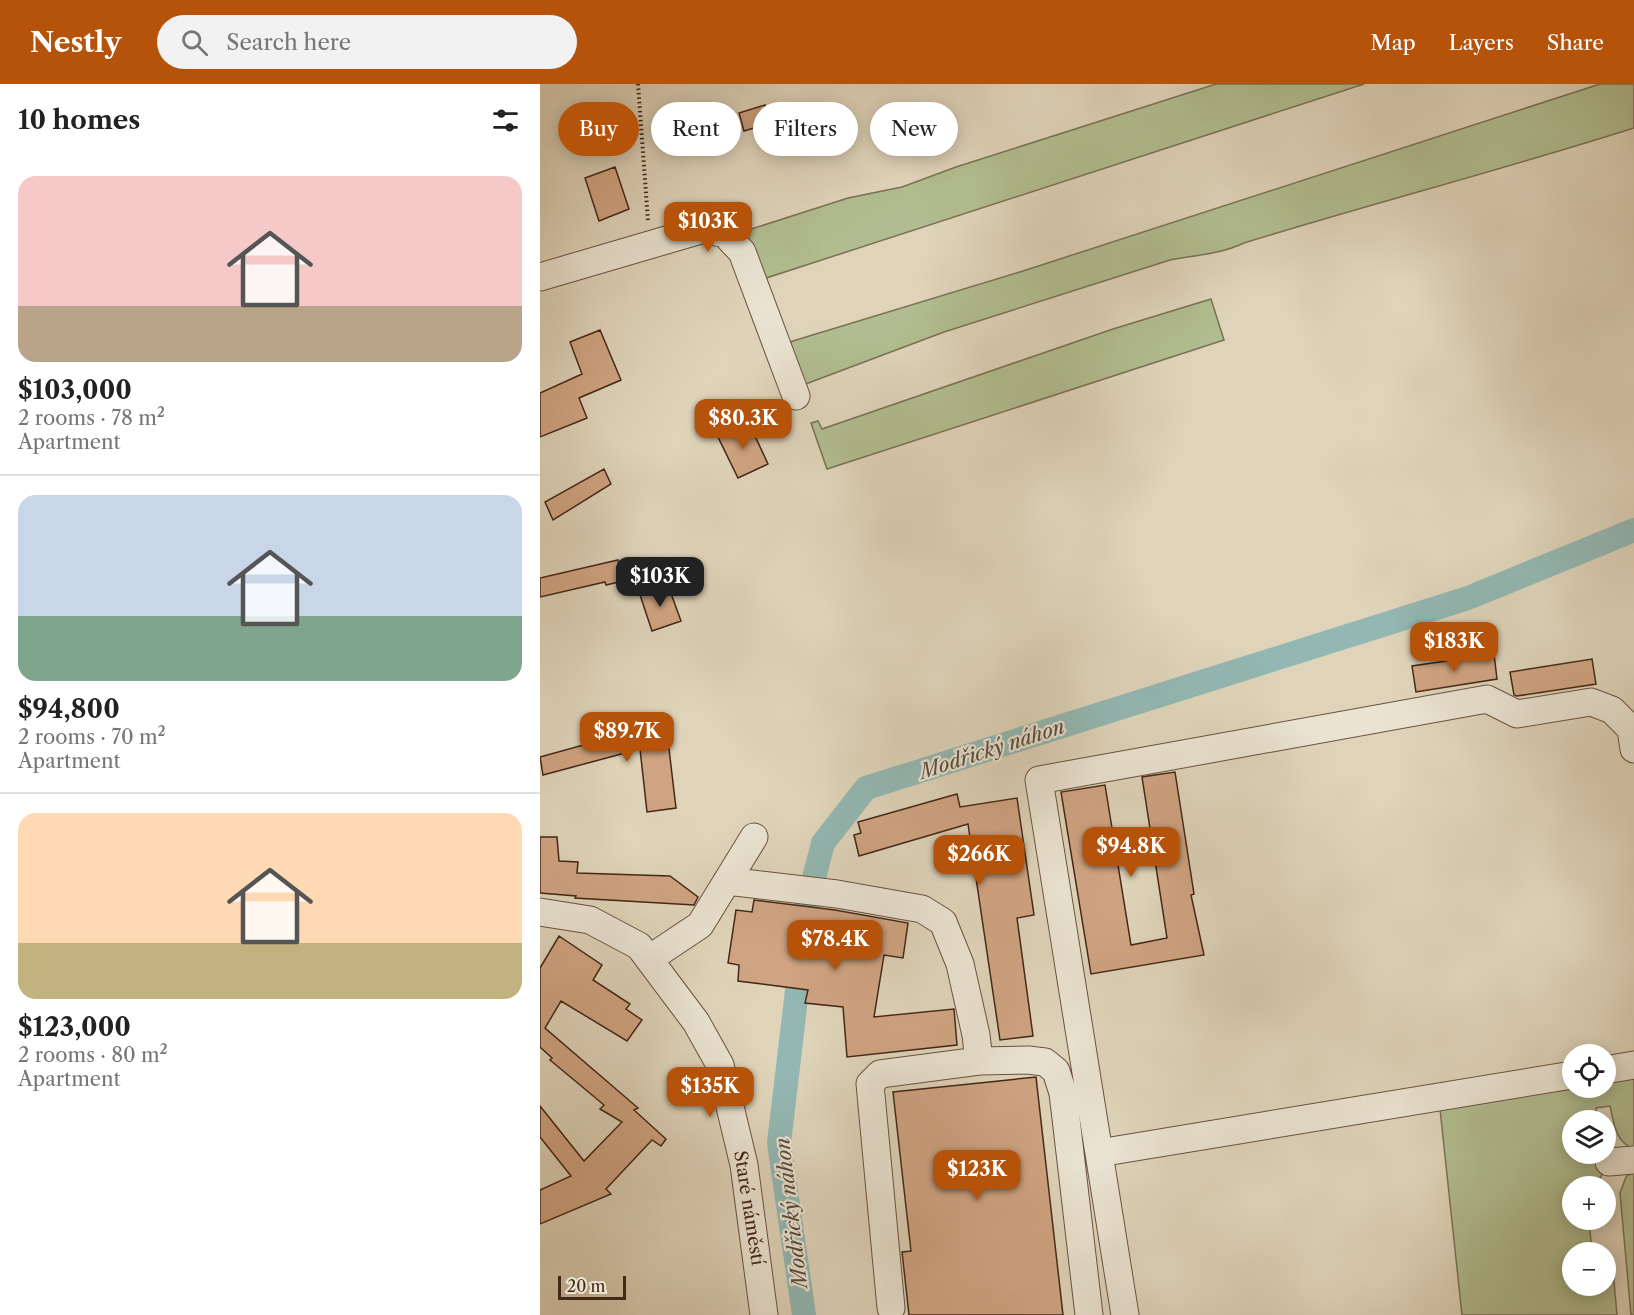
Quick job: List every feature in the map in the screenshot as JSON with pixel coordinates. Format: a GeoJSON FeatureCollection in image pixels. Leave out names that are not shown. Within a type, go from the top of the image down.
{"type":"FeatureCollection","features":[{"type":"Feature","properties":{"kind":"street"},"geometry":{"type":"LineString","coordinates":[[540,277],[704,229],[725,234],[742,252],[796,396]]}},
{"type":"Feature","properties":{"kind":"street"},"geometry":{"type":"LineString","coordinates":[[1125,1315],[1039,780],[1487,699],[1516,714],[1591,702],[1612,710],[1631,729],[1634,749]]}},
{"type":"Feature","properties":{"kind":"street"},"geometry":{"type":"LineString","coordinates":[[649,959],[700,926],[754,837]]}},
{"type":"Feature","properties":{"kind":"street"},"geometry":{"type":"LineString","coordinates":[[727,881],[811,891],[922,909],[942,922],[960,964],[976,1035],[979,1061]]}},
{"type":"Feature","properties":{"kind":"street","name":"Staré náměstí"},"geometry":{"type":"LineString","coordinates":[[540,912],[590,920],[639,946],[696,1022],[720,1065],[744,1166],[764,1315]]}},
{"type":"Feature","properties":{"kind":"street"},"geometry":{"type":"LineString","coordinates":[[891,1308],[870,1084],[880,1074],[979,1061],[1046,1062],[1056,1071],[1063,1093],[1089,1315]]}},
{"type":"Feature","properties":{"kind":"street"},"geometry":{"type":"LineString","coordinates":[[1616,1068],[1634,1065]]}},
{"type":"Feature","properties":{"kind":"street"},"geometry":{"type":"LineString","coordinates":[[1099,1154],[1562,1078]]}},
{"type":"Feature","properties":{"kind":"path"},"geometry":{"type":"LineString","coordinates":[[638,84],[649,246]]}},
{"type":"Feature","properties":{"kind":"green space"},"geometry":{"type":"Polygon","coordinates":[[[1216,84],[1364,84],[760,280],[739,233],[848,198],[902,187],[956,167],[1216,84]]]}},
{"type":"Feature","properties":{"kind":"green space"},"geometry":{"type":"Polygon","coordinates":[[[1600,84],[1634,84],[1634,128],[1293,228],[1226,250],[1170,260],[944,332],[803,385],[783,344],[1023,271],[1600,84]]]}},
{"type":"Feature","properties":{"kind":"green space"},"geometry":{"type":"Polygon","coordinates":[[[1211,299],[1224,340],[827,469],[811,423],[818,421],[822,429],[1113,329],[1211,299]]]}},
{"type":"Feature","properties":{"kind":"green space"},"geometry":{"type":"Polygon","coordinates":[[[1634,1075],[1634,1149],[1619,1137],[1616,1130],[1616,1110],[1611,1110],[1610,1106],[1596,1108],[1596,1110],[1562,1110],[1562,1164],[1602,1164],[1603,1173],[1601,1176],[1562,1176],[1562,1230],[1590,1230],[1591,1242],[1562,1242],[1562,1296],[1615,1296],[1617,1315],[1462,1315],[1440,1109],[1562,1090],[1562,1098],[1616,1098],[1616,1078],[1634,1075]]]}},
{"type":"Feature","properties":{"kind":"green space"},"geometry":{"type":"Polygon","coordinates":[[[1634,1171],[1634,1315],[1631,1315],[1620,1193],[1626,1177],[1634,1171]]]}},
{"type":"Feature","properties":{"kind":"building"},"geometry":{"type":"Polygon","coordinates":[[[753,109],[753,128],[744,131],[741,112],[753,109]]]}},
{"type":"Feature","properties":{"kind":"building"},"geometry":{"type":"Polygon","coordinates":[[[615,167],[629,209],[599,221],[585,178],[615,167]]]}},
{"type":"Feature","properties":{"kind":"building"},"geometry":{"type":"Polygon","coordinates":[[[600,330],[621,380],[579,398],[587,418],[540,437],[540,393],[582,374],[570,342],[600,330]]]}},
{"type":"Feature","properties":{"kind":"building"},"geometry":{"type":"Polygon","coordinates":[[[749,423],[768,464],[738,478],[718,437],[749,423]]]}},
{"type":"Feature","properties":{"kind":"building"},"geometry":{"type":"Polygon","coordinates":[[[604,469],[611,484],[553,520],[545,502],[604,469]]]}},
{"type":"Feature","properties":{"kind":"building"},"geometry":{"type":"Polygon","coordinates":[[[618,560],[623,581],[606,585],[605,582],[540,597],[540,578],[618,560]]]}},
{"type":"Feature","properties":{"kind":"building"},"geometry":{"type":"Polygon","coordinates":[[[668,585],[681,621],[652,631],[640,595],[668,585]]]}},
{"type":"Feature","properties":{"kind":"building"},"geometry":{"type":"Polygon","coordinates":[[[1494,654],[1497,679],[1416,692],[1412,666],[1494,654]]]}},
{"type":"Feature","properties":{"kind":"building"},"geometry":{"type":"Polygon","coordinates":[[[1592,659],[1596,684],[1514,695],[1510,672],[1592,659]]]}},
{"type":"Feature","properties":{"kind":"building"},"geometry":{"type":"Polygon","coordinates":[[[641,729],[642,734],[667,732],[676,808],[647,812],[640,749],[543,775],[540,757],[641,729]]]}},
{"type":"Feature","properties":{"kind":"building"},"geometry":{"type":"Polygon","coordinates":[[[1175,772],[1194,894],[1191,895],[1204,955],[1091,974],[1061,792],[1105,785],[1131,945],[1167,938],[1142,777],[1175,772]]]}},
{"type":"Feature","properties":{"kind":"building"},"geometry":{"type":"Polygon","coordinates":[[[957,794],[960,807],[1017,798],[1034,915],[1017,918],[1033,1036],[1000,1040],[968,824],[859,856],[854,835],[861,833],[858,822],[957,794]]]}},
{"type":"Feature","properties":{"kind":"building"},"geometry":{"type":"Polygon","coordinates":[[[540,837],[557,837],[559,861],[578,862],[577,873],[670,876],[698,897],[694,905],[575,898],[576,896],[540,893],[540,837]]]}},
{"type":"Feature","properties":{"kind":"building"},"geometry":{"type":"Polygon","coordinates":[[[754,900],[835,910],[908,923],[903,958],[884,955],[874,1017],[954,1009],[957,1045],[847,1057],[843,1007],[805,1003],[808,990],[738,981],[739,965],[728,963],[736,910],[752,912],[754,900]]]}},
{"type":"Feature","properties":{"kind":"building"},"geometry":{"type":"Polygon","coordinates":[[[559,936],[602,965],[593,980],[630,1004],[626,1009],[642,1020],[627,1041],[561,1001],[545,1028],[638,1108],[634,1110],[666,1139],[661,1146],[652,1140],[606,1189],[611,1194],[540,1224],[540,1190],[571,1176],[540,1137],[540,1106],[584,1161],[622,1122],[600,1109],[604,1105],[550,1060],[552,1058],[540,1047],[540,968],[559,936]]]}},
{"type":"Feature","properties":{"kind":"building"},"geometry":{"type":"Polygon","coordinates":[[[1036,1077],[1063,1315],[909,1315],[902,1252],[911,1251],[893,1092],[1036,1077]]]}},
{"type":"Feature","properties":{"kind":"waterway","name":"Modřický náhon"},"geometry":{"type":"LineString","coordinates":[[804,1315],[779,1143],[807,906],[823,843],[866,788],[1468,598],[1634,530]]}}]}
